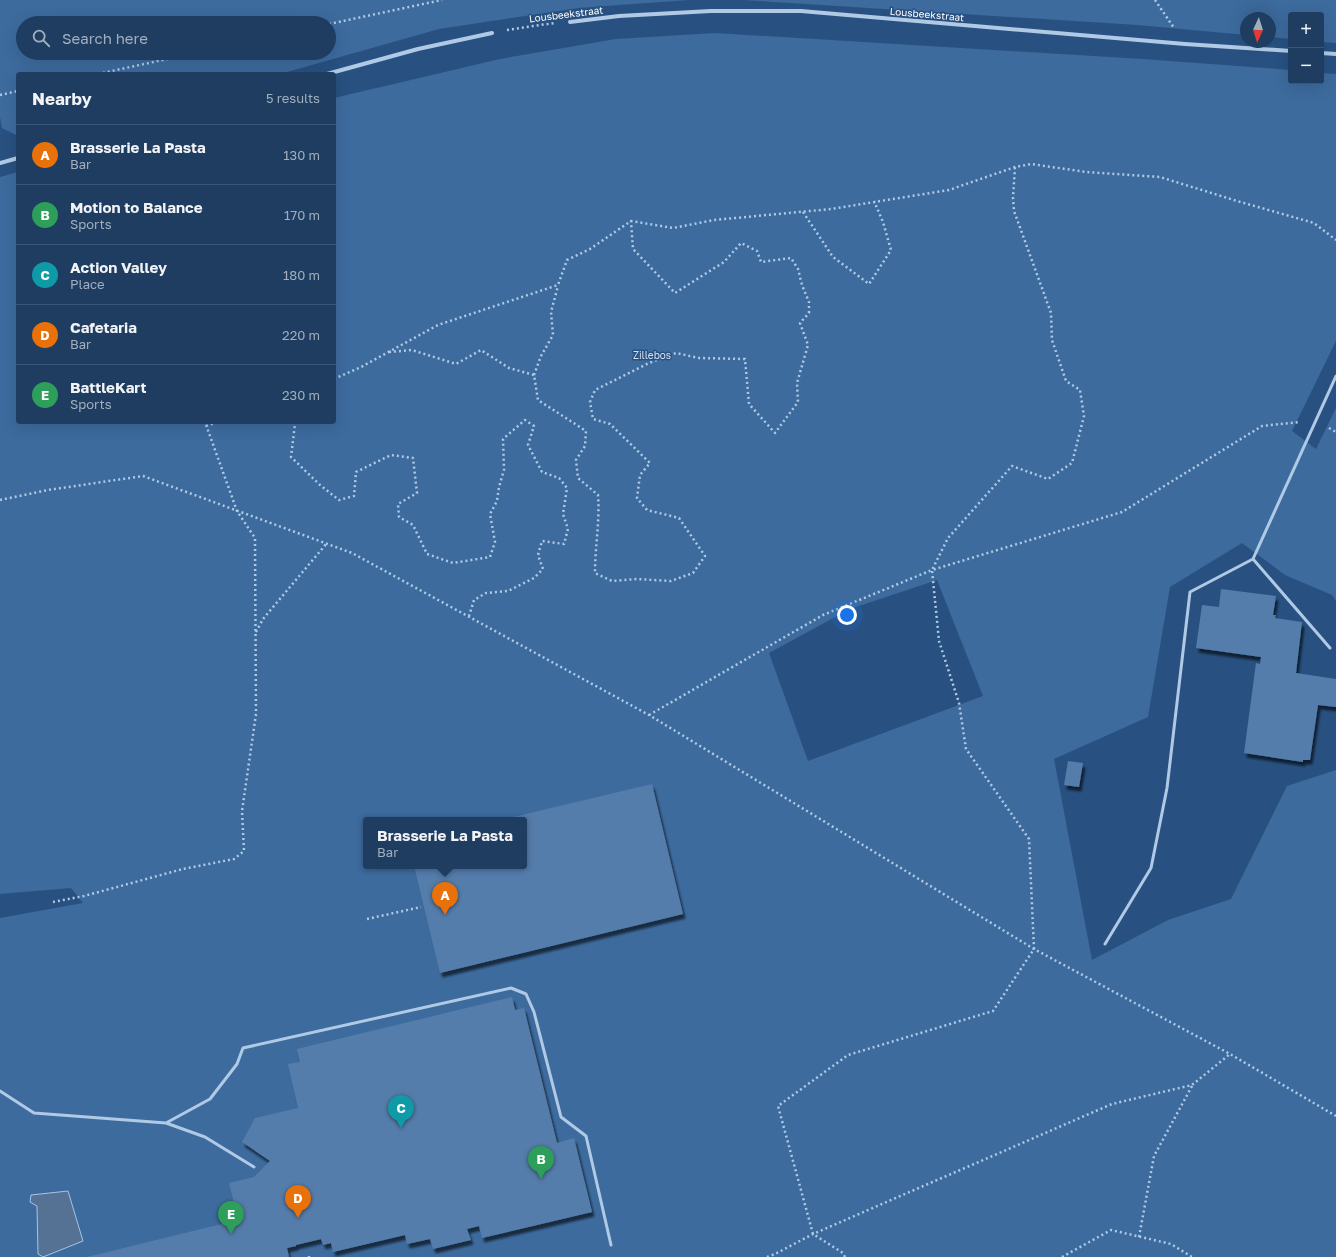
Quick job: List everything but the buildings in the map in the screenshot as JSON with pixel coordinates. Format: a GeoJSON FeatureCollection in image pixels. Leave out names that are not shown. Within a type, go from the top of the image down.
{"type":"FeatureCollection","features":[{"type":"Feature","properties":{"kind":"street","name":"Lousbeekstraat"},"geometry":{"type":"LineString","coordinates":[[570,22],[619,16],[711,11],[801,11],[1185,44],[1288,51]]}},
{"type":"Feature","properties":{"kind":"street"},"geometry":{"type":"LineString","coordinates":[[334,72],[418,49],[492,33]]}},
{"type":"Feature","properties":{"kind":"street"},"geometry":{"type":"LineString","coordinates":[[1324,53],[1336,54]]}},
{"type":"Feature","properties":{"kind":"street"},"geometry":{"type":"LineString","coordinates":[[1,163],[16,159]]}},
{"type":"Feature","properties":{"kind":"lane"},"geometry":{"type":"LineString","coordinates":[[0,158],[1,163]]}},
{"type":"Feature","properties":{"kind":"lane"},"geometry":{"type":"LineString","coordinates":[[1105,944],[1151,868],[1167,788],[1190,592],[1253,559],[1336,376]]}},
{"type":"Feature","properties":{"kind":"lane"},"geometry":{"type":"LineString","coordinates":[[1253,559],[1330,648]]}},
{"type":"Feature","properties":{"kind":"lane"},"geometry":{"type":"LineString","coordinates":[[166,1123],[210,1099],[237,1064],[243,1048],[511,988],[526,994],[534,1012],[561,1117],[586,1136],[611,1245]]}},
{"type":"Feature","properties":{"kind":"lane"},"geometry":{"type":"LineString","coordinates":[[0,1091],[34,1112],[166,1123],[205,1136],[254,1167]]}},
{"type":"Feature","properties":{"kind":"path"},"geometry":{"type":"LineString","coordinates":[[336,23],[442,0]]}},
{"type":"Feature","properties":{"kind":"path"},"geometry":{"type":"LineString","coordinates":[[1154,0],[1175,30]]}},
{"type":"Feature","properties":{"kind":"path","name":"Lousbeekstraat"},"geometry":{"type":"LineString","coordinates":[[492,33],[533,26],[570,22]]}},
{"type":"Feature","properties":{"kind":"path"},"geometry":{"type":"LineString","coordinates":[[107,72],[163,60]]}},
{"type":"Feature","properties":{"kind":"path"},"geometry":{"type":"LineString","coordinates":[[0,95],[16,91]]}},
{"type":"Feature","properties":{"kind":"path"},"geometry":{"type":"LineString","coordinates":[[631,221],[633,249],[675,293],[724,262],[741,243],[757,251],[761,262],[791,258],[798,269],[802,285],[809,302],[810,313],[800,323],[808,345],[797,383],[798,402],[775,433],[749,404],[745,359],[699,358],[676,353],[648,364],[595,390],[590,402],[594,418],[610,424],[650,463],[640,475],[637,498],[647,510],[679,518],[705,556],[693,573],[670,581],[636,579],[612,581],[595,573],[595,554],[600,512],[598,495],[578,478],[576,460],[585,446],[586,431],[538,400],[534,375],[541,356],[553,335],[551,312],[558,285],[567,260],[590,249],[631,221],[673,228],[714,220],[831,209],[949,190],[1015,167],[1031,164],[1086,172],[1160,177],[1314,223],[1336,240]]}},
{"type":"Feature","properties":{"kind":"path"},"geometry":{"type":"LineString","coordinates":[[844,1257],[843,1253],[813,1234],[778,1106],[848,1055],[993,1011],[1034,949],[1029,839],[966,749],[960,702],[939,641],[932,570],[948,538],[1012,466],[1048,479],[1072,463],[1084,416],[1080,390],[1066,381],[1052,340],[1051,313],[1014,211],[1013,198],[1015,167]]}},
{"type":"Feature","properties":{"kind":"path"},"geometry":{"type":"LineString","coordinates":[[803,212],[833,257],[869,284],[891,250],[883,222],[874,201]]}},
{"type":"Feature","properties":{"kind":"path"},"geometry":{"type":"LineString","coordinates":[[336,378],[361,367],[438,325],[558,285]]}},
{"type":"Feature","properties":{"kind":"path"},"geometry":{"type":"LineString","coordinates":[[389,352],[412,350],[456,364],[481,350],[510,368],[534,375]]}},
{"type":"Feature","properties":{"kind":"path"},"geometry":{"type":"LineString","coordinates":[[294,424],[291,457],[320,485],[339,500],[354,496],[356,472],[391,455],[413,458],[417,493],[398,504],[398,517],[413,525],[427,554],[453,563],[490,557],[495,542],[490,514],[497,501],[504,470],[504,438],[525,420],[534,426],[528,445],[542,472],[559,478],[567,488],[563,514],[568,529],[564,544],[542,541],[538,555],[543,570],[534,578],[508,591],[486,593],[474,600],[469,616]]}},
{"type":"Feature","properties":{"kind":"path"},"geometry":{"type":"LineString","coordinates":[[649,715],[824,614],[932,570],[1122,512],[1262,426],[1315,420]]}},
{"type":"Feature","properties":{"kind":"path"},"geometry":{"type":"LineString","coordinates":[[53,902],[84,896],[183,870],[234,859],[244,851],[242,811],[256,714],[256,538],[237,511],[206,426],[212,424]]}},
{"type":"Feature","properties":{"kind":"path"},"geometry":{"type":"LineString","coordinates":[[0,500],[48,490],[143,476],[352,553],[649,715],[1034,949],[1230,1054],[1336,1116]]}},
{"type":"Feature","properties":{"kind":"path"},"geometry":{"type":"LineString","coordinates":[[256,634],[263,619],[327,544]]}},
{"type":"Feature","properties":{"kind":"path"},"geometry":{"type":"LineString","coordinates":[[367,919],[421,907]]}},
{"type":"Feature","properties":{"kind":"path"},"geometry":{"type":"LineString","coordinates":[[1140,1237],[1154,1156],[1192,1085],[1230,1054]]}},
{"type":"Feature","properties":{"kind":"path"},"geometry":{"type":"LineString","coordinates":[[767,1257],[775,1256],[813,1234],[1112,1104],[1192,1085]]}},
{"type":"Feature","properties":{"kind":"path"},"geometry":{"type":"LineString","coordinates":[[1062,1257],[1111,1230],[1171,1244],[1192,1257]]}},
{"type":"Feature","properties":{"kind":"green space"},"geometry":{"type":"Polygon","coordinates":[[[0,0],[689,0],[578,8],[439,29],[336,58],[336,16],[16,16],[16,60],[329,60],[287,72],[16,72],[16,135],[2,128],[0,117],[0,0]]]}},
{"type":"Feature","properties":{"kind":"green space"},"geometry":{"type":"Polygon","coordinates":[[[743,0],[1336,0],[1336,43],[1324,42],[1324,12],[1288,12],[1288,39],[1276,38],[1276,12],[1240,12],[1240,34],[1138,25],[743,0]]]}},
{"type":"Feature","properties":{"kind":"green space","name":"Zillebos"},"geometry":{"type":"Polygon","coordinates":[[[715,33],[1142,59],[1288,70],[1288,84],[1324,84],[1324,73],[1336,74],[1336,341],[1292,431],[1316,449],[1336,408],[1336,601],[1332,595],[1285,575],[1242,543],[1170,587],[1148,717],[1054,759],[1092,960],[1168,920],[1231,899],[1287,786],[1336,770],[1336,1257],[0,1257],[0,918],[83,903],[71,888],[0,894],[0,177],[16,173],[16,424],[336,424],[336,98],[500,59],[616,39],[715,33]],[[937,580],[850,609],[769,653],[808,761],[983,696],[937,580]]]}},
{"type":"Feature","properties":{"kind":"shaded area"},"geometry":{"type":"Polygon","coordinates":[[[68,1191],[83,1241],[43,1257],[38,1254],[37,1206],[30,1202],[31,1195],[68,1191]]]}},
{"type":"Feature","properties":{"kind":"place","name":"Brasserie La Pasta"},"geometry":{"type":"Point","coordinates":[445,915]}},
{"type":"Feature","properties":{"kind":"place","name":"Action Valley"},"geometry":{"type":"Point","coordinates":[401,1128]}},
{"type":"Feature","properties":{"kind":"place","name":"Motion to Balance"},"geometry":{"type":"Point","coordinates":[541,1179]}},
{"type":"Feature","properties":{"kind":"place","name":"Cafetaria"},"geometry":{"type":"Point","coordinates":[298,1218]}},
{"type":"Feature","properties":{"kind":"place","name":"BattleKart"},"geometry":{"type":"Point","coordinates":[231,1234]}}]}
